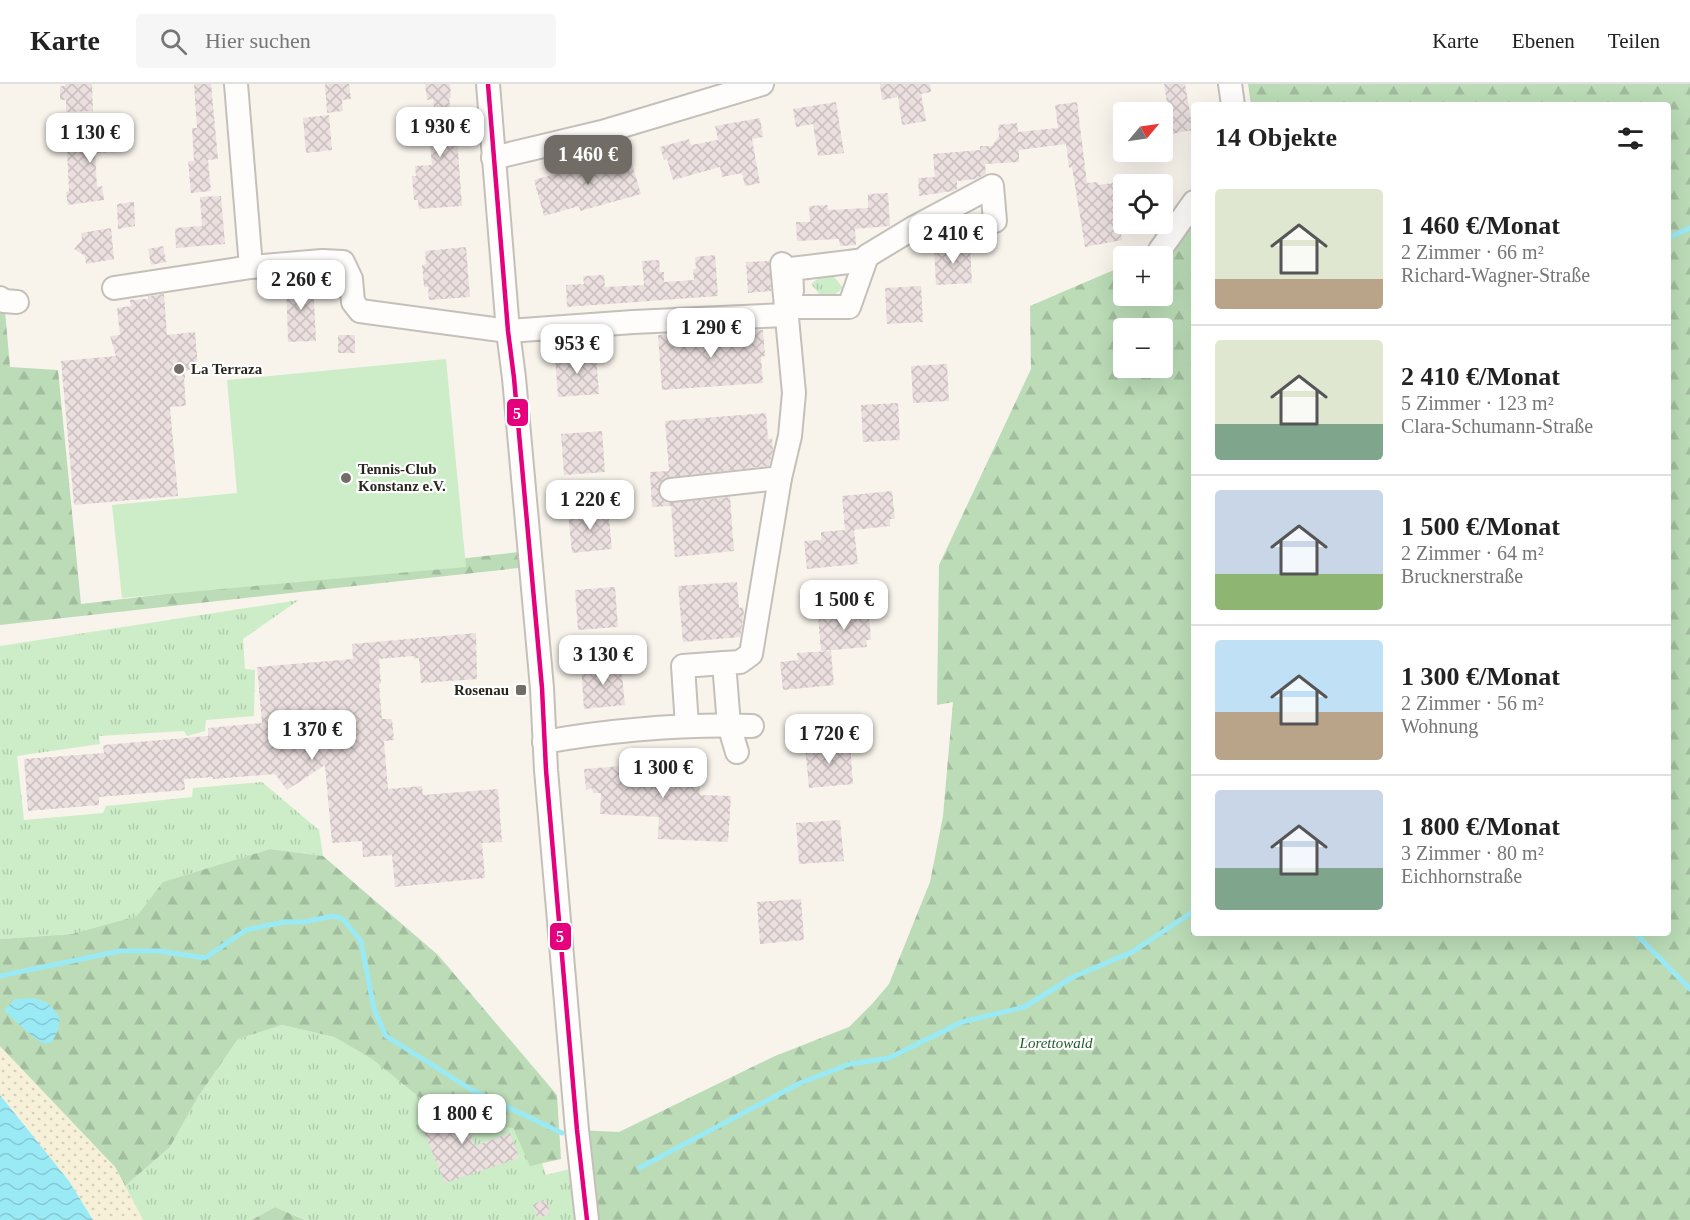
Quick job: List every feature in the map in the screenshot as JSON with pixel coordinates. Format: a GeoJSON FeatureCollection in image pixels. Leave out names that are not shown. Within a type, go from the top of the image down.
{"type":"FeatureCollection","features":[{"type":"Feature","properties":{"kind":"street"},"geometry":{"type":"LineString","coordinates":[[236,84],[251,267]]}},
{"type":"Feature","properties":{"kind":"street"},"geometry":{"type":"LineString","coordinates":[[488,84],[508,331],[542,680],[544,742],[574,1107],[587,1220]]}},
{"type":"Feature","properties":{"kind":"street"},"geometry":{"type":"LineString","coordinates":[[493,158],[602,132],[760,84]]}},
{"type":"Feature","properties":{"kind":"street"},"geometry":{"type":"LineString","coordinates":[[1230,84],[1233,102]]}},
{"type":"Feature","properties":{"kind":"street"},"geometry":{"type":"LineString","coordinates":[[114,288],[251,267],[322,261],[343,262],[351,279],[353,302],[360,311],[508,331],[849,307],[867,256],[915,227],[992,186],[995,221]]}},
{"type":"Feature","properties":{"kind":"street"},"geometry":{"type":"LineString","coordinates":[[1163,246],[1191,206]]}},
{"type":"Feature","properties":{"kind":"street"},"geometry":{"type":"LineString","coordinates":[[687,726],[683,666],[740,662],[751,654],[780,478],[790,436],[794,393],[789,311],[791,269],[865,260]]}},
{"type":"Feature","properties":{"kind":"street"},"geometry":{"type":"LineString","coordinates":[[782,264],[789,311]]}},
{"type":"Feature","properties":{"kind":"street"},"geometry":{"type":"LineString","coordinates":[[671,490],[780,478]]}},
{"type":"Feature","properties":{"kind":"street"},"geometry":{"type":"LineString","coordinates":[[724,663],[729,725],[737,752]]}},
{"type":"Feature","properties":{"kind":"street"},"geometry":{"type":"LineString","coordinates":[[544,742],[642,729],[752,726]]}},
{"type":"Feature","properties":{"kind":"green space","name":"Lorettowald"},"geometry":{"type":"Polygon","coordinates":[[[1248,84],[1690,84],[1690,1220],[587,1220],[577,1130],[619,1132],[775,1056],[849,1027],[889,984],[930,882],[943,816],[953,702],[937,705],[939,565],[1031,369],[1030,306],[1113,270],[1113,306],[1173,306],[1173,246],[1163,246],[1191,206],[1191,936],[1671,936],[1671,102],[1251,102],[1248,84]]]}},
{"type":"Feature","properties":{"kind":"green space"},"geometry":{"type":"Polygon","coordinates":[[[829,270],[843,288],[826,302],[811,284],[829,270]]]}},
{"type":"Feature","properties":{"kind":"green space"},"geometry":{"type":"Polygon","coordinates":[[[0,301],[5,311],[10,367],[58,370],[81,604],[518,552],[518,568],[0,625],[0,301]]]}},
{"type":"Feature","properties":{"kind":"green space","name":"Tennis-Club Konstanz e.V."},"geometry":{"type":"Polygon","coordinates":[[[446,359],[466,567],[122,598],[112,505],[237,493],[227,380],[446,359]]]}},
{"type":"Feature","properties":{"kind":"green space"},"geometry":{"type":"Polygon","coordinates":[[[299,600],[243,639],[245,669],[255,670],[254,716],[206,720],[205,731],[187,736],[184,731],[99,736],[100,744],[17,756],[24,820],[103,813],[106,806],[192,797],[193,788],[262,782],[319,830],[323,856],[270,849],[164,882],[138,916],[72,934],[0,939],[0,646],[299,600]]]}},
{"type":"Feature","properties":{"kind":"green space"},"geometry":{"type":"Polygon","coordinates":[[[270,849],[323,856],[438,955],[557,1095],[561,1159],[530,1166],[513,1128],[485,1126],[471,1096],[425,1102],[372,1059],[334,1037],[282,1025],[238,1039],[198,1097],[170,1147],[125,1186],[115,1167],[0,1050],[0,939],[72,934],[137,916],[163,882],[270,849]]]}},
{"type":"Feature","properties":{"kind":"green space"},"geometry":{"type":"Polygon","coordinates":[[[282,1025],[334,1037],[372,1059],[425,1102],[471,1096],[485,1126],[513,1128],[531,1165],[542,1163],[546,1175],[581,1166],[587,1220],[306,1220],[275,1207],[252,1220],[143,1220],[125,1186],[170,1147],[198,1097],[238,1039],[282,1025]]]}},
{"type":"Feature","properties":{"kind":"green space"},"geometry":{"type":"Polygon","coordinates":[[[275,1207],[305,1220],[252,1220],[275,1207]]]}},
{"type":"Feature","properties":{"kind":"sand"},"geometry":{"type":"Polygon","coordinates":[[[0,1046],[115,1167],[143,1220],[93,1220],[69,1181],[0,1095],[0,1046]]]}},
{"type":"Feature","properties":{"kind":"water"},"geometry":{"type":"Polygon","coordinates":[[[32,998],[49,1004],[60,1019],[57,1033],[51,1043],[38,1041],[4,1010],[15,999],[32,998]]]}},
{"type":"Feature","properties":{"kind":"water"},"geometry":{"type":"Polygon","coordinates":[[[0,1095],[69,1181],[93,1220],[0,1220],[0,1095]]]}},
{"type":"Feature","properties":{"kind":"building"},"geometry":{"type":"Polygon","coordinates":[[[65,84],[92,84],[93,111],[66,112],[66,100],[60,100],[60,86],[65,86],[65,84]]]}},
{"type":"Feature","properties":{"kind":"building"},"geometry":{"type":"Polygon","coordinates":[[[194,84],[211,84],[218,159],[208,160],[211,191],[191,193],[188,161],[194,161],[192,128],[197,128],[194,84]]]}},
{"type":"Feature","properties":{"kind":"building"},"geometry":{"type":"Polygon","coordinates":[[[325,84],[349,84],[351,99],[342,100],[343,111],[327,113],[325,84]]]}},
{"type":"Feature","properties":{"kind":"building"},"geometry":{"type":"Polygon","coordinates":[[[425,84],[450,84],[451,98],[449,98],[454,137],[457,137],[462,206],[419,209],[418,200],[414,200],[412,176],[416,176],[415,166],[432,165],[430,143],[438,142],[433,99],[427,100],[425,84]]]}},
{"type":"Feature","properties":{"kind":"building"},"geometry":{"type":"Polygon","coordinates":[[[880,84],[930,84],[931,92],[921,94],[926,121],[902,125],[898,97],[882,100],[880,84]]]}},
{"type":"Feature","properties":{"kind":"building"},"geometry":{"type":"Polygon","coordinates":[[[1164,84],[1185,84],[1191,130],[1173,134],[1173,102],[1167,102],[1164,84]]]}},
{"type":"Feature","properties":{"kind":"building"},"geometry":{"type":"Polygon","coordinates":[[[836,102],[844,153],[818,156],[813,124],[796,127],[793,109],[836,102]]]}},
{"type":"Feature","properties":{"kind":"building"},"geometry":{"type":"Polygon","coordinates":[[[1077,102],[1087,183],[1098,182],[1098,185],[1113,183],[1113,234],[1121,234],[1122,240],[1085,247],[1066,144],[1019,150],[1019,162],[985,164],[986,174],[976,179],[957,181],[957,189],[953,191],[919,196],[918,178],[935,177],[933,154],[980,150],[980,146],[992,146],[999,136],[998,125],[1017,123],[1018,132],[1058,128],[1055,105],[1077,102]]]}},
{"type":"Feature","properties":{"kind":"building"},"geometry":{"type":"Polygon","coordinates":[[[329,115],[332,150],[306,153],[303,118],[329,115]]]}},
{"type":"Feature","properties":{"kind":"building"},"geometry":{"type":"Polygon","coordinates":[[[109,116],[110,131],[119,131],[120,152],[95,153],[97,187],[102,186],[104,200],[68,205],[67,151],[94,150],[93,117],[109,116]]]}},
{"type":"Feature","properties":{"kind":"building"},"geometry":{"type":"Polygon","coordinates":[[[760,118],[763,137],[752,139],[760,183],[745,186],[742,173],[722,177],[720,167],[673,180],[667,159],[664,160],[660,147],[689,139],[691,145],[718,140],[715,126],[760,118]]]}},
{"type":"Feature","properties":{"kind":"building"},"geometry":{"type":"Polygon","coordinates":[[[629,154],[641,194],[580,211],[579,206],[544,216],[534,180],[629,154]]]}},
{"type":"Feature","properties":{"kind":"building"},"geometry":{"type":"Polygon","coordinates":[[[888,193],[890,226],[855,229],[856,245],[840,246],[839,239],[797,241],[796,222],[810,222],[809,206],[828,205],[828,210],[868,208],[868,194],[888,193]]]}},
{"type":"Feature","properties":{"kind":"building"},"geometry":{"type":"Polygon","coordinates":[[[221,196],[225,244],[176,248],[175,228],[202,226],[200,197],[221,196]]]}},
{"type":"Feature","properties":{"kind":"building"},"geometry":{"type":"Polygon","coordinates":[[[134,202],[135,226],[118,229],[117,204],[134,202]]]}},
{"type":"Feature","properties":{"kind":"building"},"geometry":{"type":"Polygon","coordinates":[[[111,228],[114,259],[86,264],[85,256],[74,249],[82,240],[81,233],[111,228]]]}},
{"type":"Feature","properties":{"kind":"building"},"geometry":{"type":"Polygon","coordinates":[[[163,246],[166,262],[151,265],[148,249],[163,246]]]}},
{"type":"Feature","properties":{"kind":"building"},"geometry":{"type":"Polygon","coordinates":[[[970,246],[972,283],[936,285],[934,248],[970,246]]]}},
{"type":"Feature","properties":{"kind":"building"},"geometry":{"type":"Polygon","coordinates":[[[466,247],[470,297],[429,300],[428,287],[424,287],[422,265],[426,264],[425,251],[466,247]]]}},
{"type":"Feature","properties":{"kind":"building"},"geometry":{"type":"Polygon","coordinates":[[[715,255],[718,296],[567,307],[566,285],[584,284],[583,276],[604,275],[605,287],[644,285],[642,261],[659,260],[660,272],[664,272],[664,282],[694,280],[695,257],[715,255]]]}},
{"type":"Feature","properties":{"kind":"building"},"geometry":{"type":"Polygon","coordinates":[[[769,261],[771,291],[748,293],[746,262],[769,261]]]}},
{"type":"Feature","properties":{"kind":"building"},"geometry":{"type":"Polygon","coordinates":[[[286,281],[313,281],[316,341],[288,342],[286,281]]]}},
{"type":"Feature","properties":{"kind":"building"},"geometry":{"type":"Polygon","coordinates":[[[921,286],[923,322],[887,324],[885,288],[921,286]]]}},
{"type":"Feature","properties":{"kind":"building"},"geometry":{"type":"Polygon","coordinates":[[[164,294],[167,335],[195,332],[198,367],[185,371],[186,406],[170,407],[178,496],[74,505],[61,361],[116,356],[110,336],[120,335],[117,308],[131,306],[130,300],[148,299],[148,296],[164,294]]]}},
{"type":"Feature","properties":{"kind":"building"},"geometry":{"type":"Polygon","coordinates":[[[763,330],[765,356],[761,357],[763,383],[662,390],[658,335],[763,330]]]}},
{"type":"Feature","properties":{"kind":"building"},"geometry":{"type":"Polygon","coordinates":[[[338,335],[355,335],[355,353],[338,353],[338,335]]]}},
{"type":"Feature","properties":{"kind":"building"},"geometry":{"type":"Polygon","coordinates":[[[596,354],[599,394],[558,397],[555,356],[596,354]]]}},
{"type":"Feature","properties":{"kind":"building"},"geometry":{"type":"Polygon","coordinates":[[[947,364],[949,401],[913,403],[911,366],[947,364]]]}},
{"type":"Feature","properties":{"kind":"building"},"geometry":{"type":"Polygon","coordinates":[[[898,403],[900,440],[863,442],[861,405],[898,403]]]}},
{"type":"Feature","properties":{"kind":"building"},"geometry":{"type":"Polygon","coordinates":[[[766,413],[768,439],[772,438],[773,450],[769,466],[670,477],[659,484],[658,492],[666,503],[730,497],[734,551],[675,557],[671,506],[652,507],[650,472],[669,471],[665,421],[766,413]]]}},
{"type":"Feature","properties":{"kind":"building"},"geometry":{"type":"Polygon","coordinates":[[[602,431],[605,472],[564,475],[561,434],[602,431]]]}},
{"type":"Feature","properties":{"kind":"building"},"geometry":{"type":"Polygon","coordinates":[[[892,491],[895,519],[890,519],[890,526],[854,530],[858,564],[807,569],[804,541],[821,540],[821,532],[845,530],[842,496],[892,491]]]}},
{"type":"Feature","properties":{"kind":"building"},"geometry":{"type":"Polygon","coordinates":[[[608,509],[612,549],[572,553],[568,512],[608,509]]]}},
{"type":"Feature","properties":{"kind":"building"},"geometry":{"type":"Polygon","coordinates":[[[737,582],[739,608],[743,607],[744,614],[740,637],[683,642],[678,586],[737,582]]]}},
{"type":"Feature","properties":{"kind":"building"},"geometry":{"type":"Polygon","coordinates":[[[615,587],[618,627],[578,630],[575,590],[615,587]]]}},
{"type":"Feature","properties":{"kind":"building"},"geometry":{"type":"Polygon","coordinates":[[[869,612],[871,640],[866,640],[867,647],[821,651],[818,616],[869,612]]]}},
{"type":"Feature","properties":{"kind":"building"},"geometry":{"type":"Polygon","coordinates":[[[476,633],[477,679],[421,683],[419,658],[414,659],[413,656],[379,659],[381,684],[379,684],[382,719],[392,719],[394,740],[384,741],[388,789],[422,786],[423,795],[498,789],[502,842],[482,843],[485,878],[395,887],[392,855],[363,857],[362,841],[332,843],[325,765],[287,790],[275,774],[184,779],[185,790],[99,797],[99,805],[28,811],[24,759],[104,753],[103,745],[208,736],[208,728],[262,723],[257,667],[353,659],[352,644],[476,633]]]}},
{"type":"Feature","properties":{"kind":"building"},"geometry":{"type":"Polygon","coordinates":[[[831,651],[834,685],[783,690],[780,662],[798,660],[797,653],[831,651]]]}},
{"type":"Feature","properties":{"kind":"building"},"geometry":{"type":"Polygon","coordinates":[[[621,664],[625,705],[584,709],[581,667],[621,664]]]}},
{"type":"Feature","properties":{"kind":"building"},"geometry":{"type":"Polygon","coordinates":[[[850,743],[853,784],[809,788],[805,746],[850,743]]]}},
{"type":"Feature","properties":{"kind":"building"},"geometry":{"type":"Polygon","coordinates":[[[697,760],[700,795],[731,796],[728,842],[658,839],[659,817],[600,814],[601,793],[593,793],[592,788],[586,790],[584,769],[697,760]]]}},
{"type":"Feature","properties":{"kind":"building"},"geometry":{"type":"Polygon","coordinates":[[[840,820],[844,861],[799,864],[796,823],[840,820]]]}},
{"type":"Feature","properties":{"kind":"building"},"geometry":{"type":"Polygon","coordinates":[[[801,899],[804,940],[760,944],[757,902],[801,899]]]}},
{"type":"Feature","properties":{"kind":"building"},"geometry":{"type":"Polygon","coordinates":[[[458,1102],[475,1146],[510,1133],[519,1158],[445,1183],[418,1118],[458,1102]]]}},
{"type":"Feature","properties":{"kind":"building"},"geometry":{"type":"Polygon","coordinates":[[[546,1200],[550,1214],[537,1218],[533,1204],[546,1200]]]}},
{"type":"Feature","properties":{"kind":"waterway"},"geometry":{"type":"LineString","coordinates":[[1671,237],[1690,228]]}},
{"type":"Feature","properties":{"kind":"waterway"},"geometry":{"type":"LineString","coordinates":[[639,1168],[800,1083],[850,1064],[889,1058],[962,1022],[1024,1007],[1073,977],[1132,952],[1191,913]]}},
{"type":"Feature","properties":{"kind":"waterway"},"geometry":{"type":"LineString","coordinates":[[0,976],[120,951],[159,951],[205,958],[246,930],[284,922],[304,922],[333,916],[343,919],[361,941],[374,1009],[386,1036],[472,1090],[562,1133]]}},
{"type":"Feature","properties":{"kind":"waterway"},"geometry":{"type":"LineString","coordinates":[[1638,936],[1690,989]]}},
{"type":"Feature","properties":{"kind":"transit line","name":"5"},"geometry":{"type":"LineString","coordinates":[[488,84],[508,331],[542,688],[546,770],[577,1130],[587,1220]]}},
{"type":"Feature","properties":{"kind":"place","name":"La Terraza"},"geometry":{"type":"Point","coordinates":[179,369]}},
{"type":"Feature","properties":{"kind":"place","name":"Tennis-Club Konstanz e.V."},"geometry":{"type":"Point","coordinates":[346,478]}},
{"type":"Feature","properties":{"kind":"place","name":"Rosenau"},"geometry":{"type":"Point","coordinates":[521,690]}}]}
